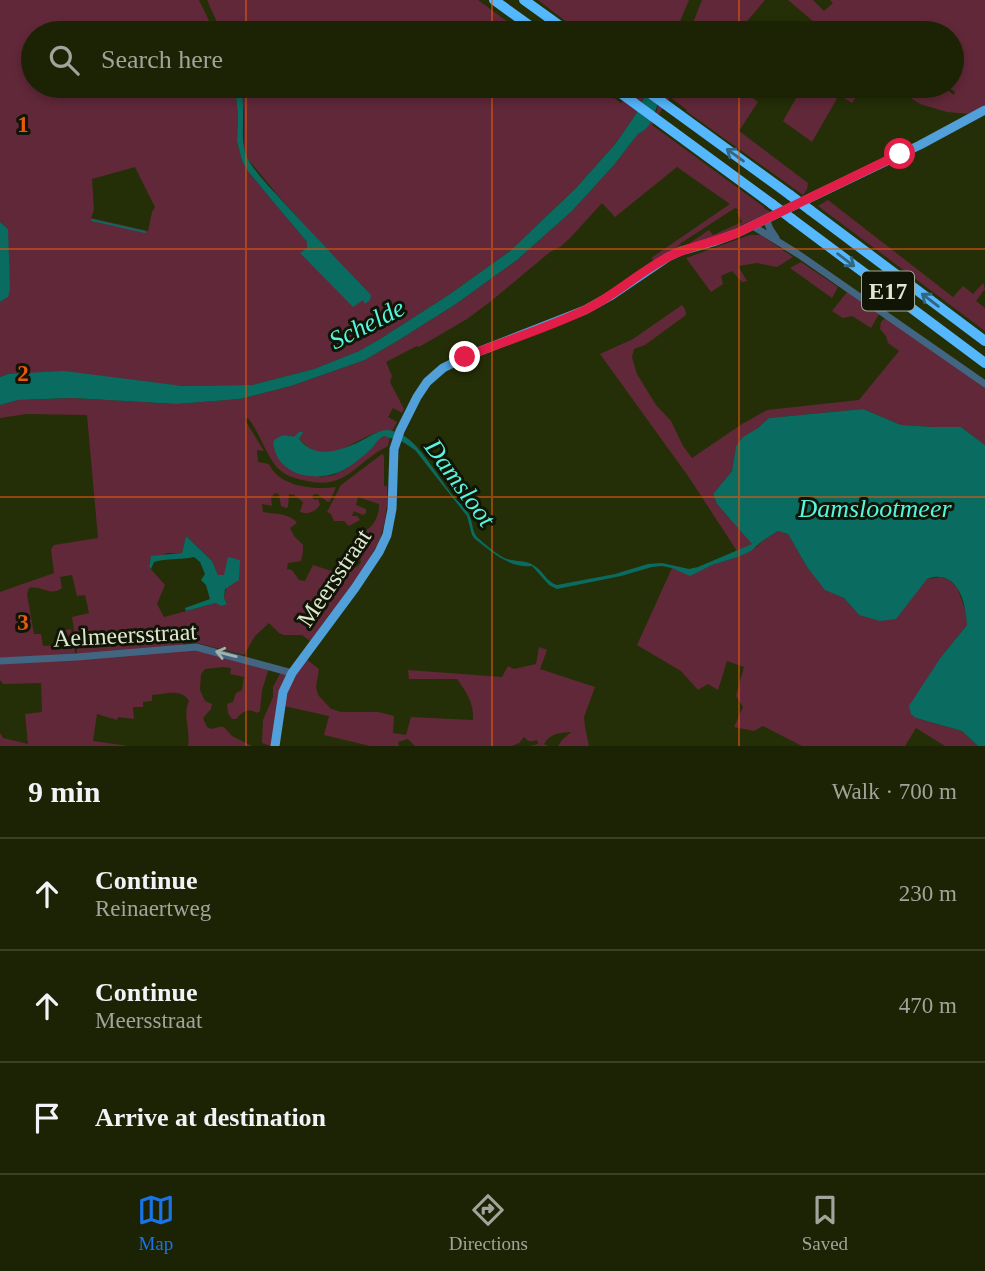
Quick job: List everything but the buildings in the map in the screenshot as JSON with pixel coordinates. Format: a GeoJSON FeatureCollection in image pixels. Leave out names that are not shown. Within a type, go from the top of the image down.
{"type":"FeatureCollection","features":[{"type":"Feature","properties":{"kind":"highway"},"geometry":{"type":"LineString","coordinates":[[494,0],[523,21]]}},
{"type":"Feature","properties":{"kind":"highway"},"geometry":{"type":"LineString","coordinates":[[524,0],[553,21]]}},
{"type":"Feature","properties":{"kind":"highway","name":"E17"},"geometry":{"type":"LineString","coordinates":[[627,98],[985,363]]}},
{"type":"Feature","properties":{"kind":"highway","name":"E17"},"geometry":{"type":"LineString","coordinates":[[656,98],[985,341]]}},
{"type":"Feature","properties":{"kind":"main road","name":"Meersstraat"},"geometry":{"type":"LineString","coordinates":[[275,746],[283,692],[292,673],[355,588],[387,535],[392,509],[392,463],[396,441],[422,389],[436,374],[453,362],[585,310],[668,257],[726,238],[920,145],[985,110]]}},
{"type":"Feature","properties":{"kind":"street"},"geometry":{"type":"LineString","coordinates":[[776,239],[770,229],[760,222],[756,228],[776,239],[985,384]]}},
{"type":"Feature","properties":{"kind":"street","name":"Aelmeersstraat"},"geometry":{"type":"LineString","coordinates":[[0,661],[196,647],[292,673]]}},
{"type":"Feature","properties":{"kind":"shaded area"},"geometry":{"type":"Polygon","coordinates":[[[0,0],[199,0],[209,21],[21,21],[21,98],[236,98],[237,141],[247,170],[307,242],[308,248],[301,252],[363,300],[370,300],[247,158],[244,149],[242,98],[614,98],[621,103],[625,98],[644,98],[616,143],[576,188],[510,251],[450,294],[359,351],[314,369],[252,385],[184,386],[8,374],[0,377],[0,302],[8,297],[8,229],[0,222],[0,0]],[[135,167],[92,179],[94,210],[91,218],[148,231],[155,207],[135,167]]]}},
{"type":"Feature","properties":{"kind":"shaded area"},"geometry":{"type":"Polygon","coordinates":[[[207,0],[478,0],[507,21],[217,21],[207,0]]]}},
{"type":"Feature","properties":{"kind":"shaded area"},"geometry":{"type":"Polygon","coordinates":[[[538,0],[689,0],[680,21],[565,21],[538,0]]]}},
{"type":"Feature","properties":{"kind":"shaded area"},"geometry":{"type":"Polygon","coordinates":[[[702,0],[765,0],[747,21],[694,21],[702,0]]]}},
{"type":"Feature","properties":{"kind":"shaded area"},"geometry":{"type":"Polygon","coordinates":[[[788,0],[813,0],[824,11],[833,3],[830,0],[985,0],[985,105],[970,114],[947,112],[920,104],[911,98],[964,98],[964,21],[813,21],[788,0]]]}},
{"type":"Feature","properties":{"kind":"shaded area"},"geometry":{"type":"Polygon","coordinates":[[[660,98],[669,98],[652,125],[770,212],[716,237],[688,244],[709,230],[713,235],[742,222],[738,209],[735,208],[681,243],[675,250],[654,261],[651,258],[730,204],[677,167],[615,217],[602,203],[560,247],[550,252],[467,319],[419,347],[386,362],[392,376],[390,382],[404,409],[402,413],[393,408],[388,417],[397,422],[392,431],[373,434],[327,453],[314,451],[294,437],[319,477],[334,475],[347,468],[374,446],[379,438],[390,437],[388,446],[340,479],[318,483],[284,473],[271,459],[248,418],[245,420],[264,451],[257,450],[258,462],[269,464],[281,478],[298,485],[336,487],[328,502],[314,494],[312,497],[318,499],[320,505],[309,513],[300,512],[303,502],[289,494],[286,508],[281,506],[277,493],[271,497],[272,506],[262,504],[263,512],[286,516],[297,523],[290,528],[303,545],[303,552],[301,561],[288,563],[287,569],[292,570],[299,580],[305,581],[313,565],[341,574],[361,562],[359,552],[366,537],[363,532],[375,521],[379,504],[358,497],[356,505],[366,509],[366,513],[363,515],[354,511],[352,516],[357,516],[360,520],[349,526],[344,521],[334,521],[327,512],[341,485],[382,454],[384,486],[387,486],[387,505],[379,542],[362,571],[310,641],[302,635],[279,633],[269,623],[255,636],[244,655],[193,642],[183,643],[184,649],[204,650],[269,668],[262,690],[260,711],[246,711],[236,719],[232,719],[228,713],[227,704],[233,702],[236,693],[242,690],[244,677],[230,674],[231,668],[223,667],[205,669],[201,674],[200,690],[205,701],[212,704],[203,718],[207,727],[224,727],[232,736],[252,746],[188,746],[186,712],[189,701],[182,694],[173,693],[152,695],[152,701],[143,702],[143,707],[133,707],[134,719],[118,717],[117,720],[97,714],[93,741],[128,746],[0,746],[0,733],[3,738],[28,744],[25,714],[42,712],[41,683],[3,684],[0,680],[0,592],[54,573],[51,549],[54,545],[98,538],[87,415],[27,414],[0,418],[0,405],[18,400],[72,398],[177,404],[240,399],[291,386],[365,360],[456,304],[517,260],[572,211],[656,113],[660,98]],[[186,536],[182,553],[167,553],[150,560],[149,567],[165,585],[157,604],[164,617],[216,603],[227,603],[224,598],[224,575],[218,575],[212,561],[186,536]],[[72,575],[60,577],[62,588],[58,590],[29,588],[27,594],[34,634],[41,634],[43,646],[58,645],[56,632],[71,629],[77,653],[72,617],[89,613],[85,595],[77,596],[72,575]]]}},
{"type":"Feature","properties":{"kind":"shaded area"},"geometry":{"type":"Polygon","coordinates":[[[671,98],[753,98],[758,102],[739,131],[808,183],[803,195],[686,111],[671,98]]]}},
{"type":"Feature","properties":{"kind":"shaded area"},"geometry":{"type":"Polygon","coordinates":[[[796,98],[837,98],[812,142],[783,121],[796,98]]]}},
{"type":"Feature","properties":{"kind":"shaded area"},"geometry":{"type":"Polygon","coordinates":[[[828,200],[953,297],[963,286],[973,294],[983,283],[985,289],[976,301],[985,308],[985,331],[818,206],[828,200]]]}},
{"type":"Feature","properties":{"kind":"shaded area"},"geometry":{"type":"Polygon","coordinates":[[[750,235],[761,235],[793,257],[777,267],[757,263],[738,266],[747,281],[742,282],[732,271],[721,276],[723,284],[711,292],[686,258],[750,235]]]}},
{"type":"Feature","properties":{"kind":"shaded area"},"geometry":{"type":"Polygon","coordinates":[[[801,262],[838,287],[832,298],[790,268],[801,262]]]}},
{"type":"Feature","properties":{"kind":"shaded area"},"geometry":{"type":"Polygon","coordinates":[[[847,292],[879,314],[871,328],[852,316],[843,318],[832,311],[847,292]]]}},
{"type":"Feature","properties":{"kind":"shaded area"},"geometry":{"type":"Polygon","coordinates":[[[682,305],[686,315],[645,345],[634,349],[632,357],[637,374],[656,405],[671,421],[692,458],[767,410],[859,400],[899,351],[888,343],[880,329],[885,318],[985,388],[985,445],[961,427],[901,425],[863,409],[769,418],[736,446],[732,471],[713,494],[717,504],[753,544],[737,551],[688,476],[600,354],[633,339],[682,305]]]}},
{"type":"Feature","properties":{"kind":"shaded area"},"geometry":{"type":"Polygon","coordinates":[[[778,531],[788,534],[807,567],[825,589],[844,598],[859,615],[918,589],[927,579],[940,577],[957,587],[966,612],[967,625],[941,657],[916,718],[962,731],[978,746],[945,746],[916,728],[905,746],[802,746],[763,726],[754,731],[734,727],[743,707],[736,696],[744,667],[727,661],[718,690],[708,684],[698,690],[681,671],[637,645],[672,568],[690,575],[738,557],[778,531]]]}},
{"type":"Feature","properties":{"kind":"shaded area"},"geometry":{"type":"Polygon","coordinates":[[[539,647],[547,650],[540,669],[595,687],[584,717],[589,746],[558,746],[571,732],[552,736],[544,744],[548,746],[529,746],[538,744],[537,740],[530,741],[524,737],[512,746],[415,746],[408,739],[398,742],[399,746],[370,746],[324,735],[329,716],[284,706],[290,684],[305,658],[319,669],[316,687],[318,695],[331,709],[341,712],[378,712],[394,716],[393,733],[406,735],[411,717],[473,720],[469,698],[457,679],[409,679],[408,670],[502,677],[508,666],[514,669],[536,664],[539,647]]]}},
{"type":"Feature","properties":{"kind":"shaded area"},"geometry":{"type":"Polygon","coordinates":[[[281,672],[287,673],[271,746],[262,743],[263,720],[273,697],[273,687],[281,672]]]}},
{"type":"Feature","properties":{"kind":"water"},"geometry":{"type":"Polygon","coordinates":[[[236,98],[242,98],[243,140],[249,162],[371,295],[365,304],[363,300],[353,307],[300,253],[307,248],[307,242],[242,161],[237,141],[236,98]]]}},
{"type":"Feature","properties":{"kind":"water","name":"Schelde"},"geometry":{"type":"Polygon","coordinates":[[[644,98],[659,98],[649,126],[638,134],[572,211],[517,260],[456,304],[365,360],[291,386],[240,399],[177,404],[72,398],[18,400],[0,405],[0,377],[8,374],[64,371],[183,386],[252,385],[314,369],[359,351],[450,294],[510,251],[576,188],[616,143],[644,98]]]}},
{"type":"Feature","properties":{"kind":"water"},"geometry":{"type":"Polygon","coordinates":[[[0,222],[8,229],[10,289],[8,297],[0,302],[0,222]]]}},
{"type":"Feature","properties":{"kind":"water","name":"Damslootmeer"},"geometry":{"type":"Polygon","coordinates":[[[863,409],[901,425],[961,427],[985,445],[985,746],[978,746],[962,731],[916,718],[911,714],[909,706],[941,657],[967,625],[961,595],[953,583],[946,579],[927,579],[896,619],[880,621],[859,615],[844,598],[825,590],[807,567],[788,534],[778,531],[751,551],[690,576],[662,566],[557,589],[549,585],[532,566],[509,562],[475,539],[467,516],[415,450],[403,442],[384,436],[352,465],[337,473],[310,476],[294,472],[279,460],[273,442],[280,436],[294,437],[303,432],[299,439],[305,445],[324,452],[345,448],[382,431],[389,430],[400,434],[419,449],[467,511],[477,537],[504,558],[533,565],[557,585],[615,574],[648,564],[662,563],[689,569],[752,544],[717,504],[713,494],[732,471],[736,446],[743,437],[769,418],[863,409]]]}},
{"type":"Feature","properties":{"kind":"water"},"geometry":{"type":"Polygon","coordinates":[[[186,536],[212,561],[218,575],[224,575],[228,557],[240,560],[239,580],[225,589],[224,598],[227,604],[221,606],[216,603],[186,611],[185,608],[210,599],[206,585],[201,580],[205,574],[200,562],[194,557],[154,562],[151,569],[149,567],[151,556],[182,553],[186,536]]]}},
{"type":"Feature","properties":{"kind":"waterway"},"geometry":{"type":"LineString","coordinates":[[92,220],[145,232]]}},
{"type":"Feature","properties":{"kind":"route"},"geometry":{"type":"LineString","coordinates":[[465,357],[585,310],[668,257],[726,238],[900,154]]}},
{"type":"Feature","properties":{"kind":"water label","name":"Damsloot"},"geometry":{"type":"Point","coordinates":[460,483]}}]}
